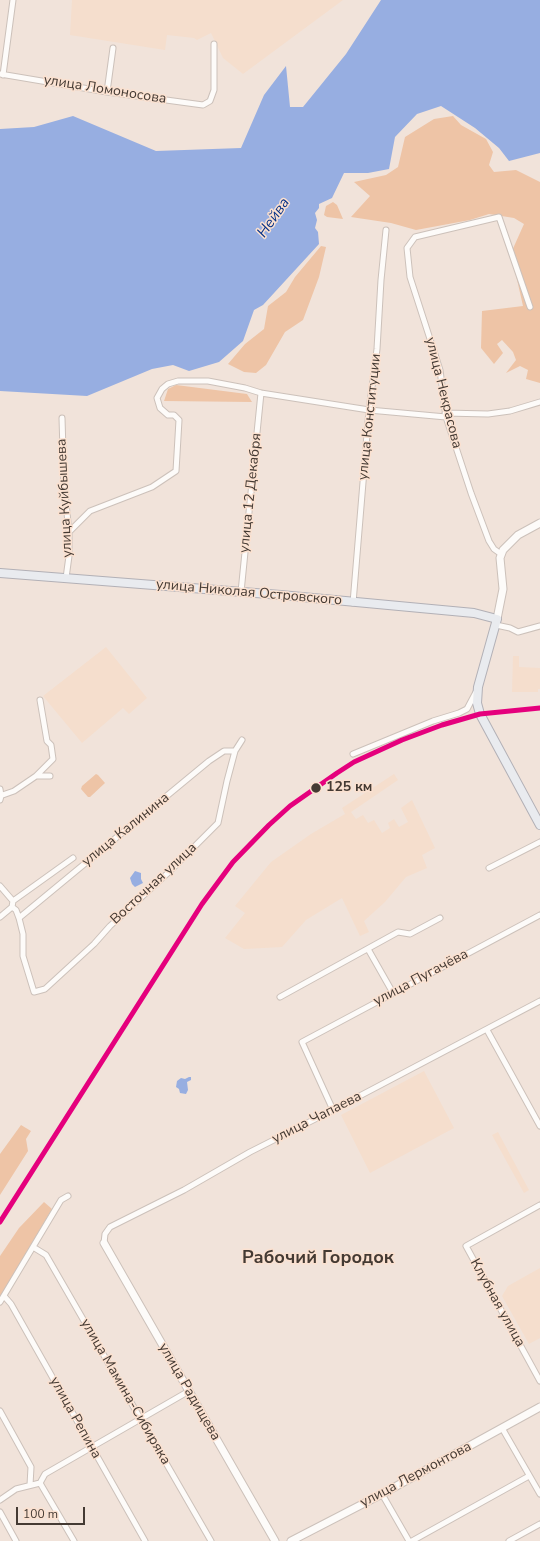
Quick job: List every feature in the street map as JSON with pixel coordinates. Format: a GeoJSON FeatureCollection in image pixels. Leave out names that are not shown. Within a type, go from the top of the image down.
{"type":"FeatureCollection","features":[{"type":"Feature","properties":{"kind":"main road","name":"улица Николая Островского"},"geometry":{"type":"LineString","coordinates":[[0,573],[241,592],[474,613],[496,622]]}},
{"type":"Feature","properties":{"kind":"main road"},"geometry":{"type":"LineString","coordinates":[[496,622],[478,687],[477,703],[480,714],[540,825]]}},
{"type":"Feature","properties":{"kind":"street"},"geometry":{"type":"LineString","coordinates":[[2,74],[13,0]]}},
{"type":"Feature","properties":{"kind":"street","name":"улица Ломоносова"},"geometry":{"type":"LineString","coordinates":[[2,74],[108,92],[203,105],[210,101],[214,90],[214,44]]}},
{"type":"Feature","properties":{"kind":"street"},"geometry":{"type":"LineString","coordinates":[[108,92],[112,48]]}},
{"type":"Feature","properties":{"kind":"street","name":"улица Некрасова"},"geometry":{"type":"LineString","coordinates":[[501,554],[494,549],[489,541],[445,415],[440,370],[410,277],[407,248],[415,237],[499,217],[530,307]]}},
{"type":"Feature","properties":{"kind":"street","name":"улица Конституции"},"geometry":{"type":"LineString","coordinates":[[353,603],[369,410],[377,349],[381,280],[386,230]]}},
{"type":"Feature","properties":{"kind":"street"},"geometry":{"type":"LineString","coordinates":[[69,532],[90,511],[152,487],[176,471],[179,420],[174,415],[168,415],[160,408],[157,398],[162,389],[168,384],[178,381],[208,381],[245,388],[261,394],[369,410],[445,415],[510,412],[540,402]]}},
{"type":"Feature","properties":{"kind":"street","name":"улица 12 Декабря"},"geometry":{"type":"LineString","coordinates":[[241,592],[261,394]]}},
{"type":"Feature","properties":{"kind":"street","name":"улица Куйбышева"},"geometry":{"type":"LineString","coordinates":[[62,418],[64,484],[69,532],[69,556],[66,578]]}},
{"type":"Feature","properties":{"kind":"street"},"geometry":{"type":"LineString","coordinates":[[540,523],[518,535],[501,554],[500,558],[503,589],[496,622],[518,632],[540,626]]}},
{"type":"Feature","properties":{"kind":"street"},"geometry":{"type":"LineString","coordinates":[[353,754],[459,713],[466,709],[478,687]]}},
{"type":"Feature","properties":{"kind":"street"},"geometry":{"type":"LineString","coordinates":[[0,789],[0,797],[14,791],[36,776],[53,759],[51,745],[47,741],[40,700]]}},
{"type":"Feature","properties":{"kind":"street","name":"Восточная улица"},"geometry":{"type":"LineString","coordinates":[[19,918],[22,934],[23,956],[34,992],[45,989],[94,944],[110,926],[169,872],[218,823],[235,751],[242,740]]}},
{"type":"Feature","properties":{"kind":"street","name":"улица Калинина"},"geometry":{"type":"LineString","coordinates":[[19,918],[210,761],[224,751],[235,751]]}},
{"type":"Feature","properties":{"kind":"street"},"geometry":{"type":"LineString","coordinates":[[36,776],[50,776]]}},
{"type":"Feature","properties":{"kind":"street"},"geometry":{"type":"LineString","coordinates":[[489,868],[540,842]]}},
{"type":"Feature","properties":{"kind":"street","name":"улица Калинина"},"geometry":{"type":"LineString","coordinates":[[13,901],[73,858]]}},
{"type":"Feature","properties":{"kind":"street"},"geometry":{"type":"LineString","coordinates":[[0,886],[13,901],[12,907],[0,917]]}},
{"type":"Feature","properties":{"kind":"street"},"geometry":{"type":"LineString","coordinates":[[12,907],[16,910],[19,918]]}},
{"type":"Feature","properties":{"kind":"street","name":"улица Пугачёва"},"geometry":{"type":"LineString","coordinates":[[334,1110],[302,1042],[540,914]]}},
{"type":"Feature","properties":{"kind":"street"},"geometry":{"type":"LineString","coordinates":[[280,997],[398,932],[410,934],[440,918]]}},
{"type":"Feature","properties":{"kind":"street"},"geometry":{"type":"LineString","coordinates":[[368,949],[393,993]]}},
{"type":"Feature","properties":{"kind":"street","name":"улица Чапаева"},"geometry":{"type":"LineString","coordinates":[[104,1243],[106,1234],[110,1227],[184,1190],[250,1152],[334,1110],[540,1001]]}},
{"type":"Feature","properties":{"kind":"street"},"geometry":{"type":"LineString","coordinates":[[487,1030],[540,1126]]}},
{"type":"Feature","properties":{"kind":"street"},"geometry":{"type":"LineString","coordinates":[[0,1302],[61,1200],[68,1196]]}},
{"type":"Feature","properties":{"kind":"street","name":"Клубная улица"},"geometry":{"type":"LineString","coordinates":[[540,1206],[466,1246],[540,1381]]}},
{"type":"Feature","properties":{"kind":"street","name":"улица Радищева"},"geometry":{"type":"LineString","coordinates":[[104,1243],[275,1541]]}},
{"type":"Feature","properties":{"kind":"street","name":"улица Мамина-Сибиряка"},"geometry":{"type":"LineString","coordinates":[[33,1247],[46,1255],[211,1541]]}},
{"type":"Feature","properties":{"kind":"street","name":"улица Репина"},"geometry":{"type":"LineString","coordinates":[[4,1296],[11,1304],[145,1541]]}},
{"type":"Feature","properties":{"kind":"street"},"geometry":{"type":"LineString","coordinates":[[0,1500],[16,1488],[40,1483],[45,1474],[91,1446],[189,1391]]}},
{"type":"Feature","properties":{"kind":"street","name":"улица Лермонтова"},"geometry":{"type":"LineString","coordinates":[[291,1541],[382,1494],[540,1407]]}},
{"type":"Feature","properties":{"kind":"street"},"geometry":{"type":"LineString","coordinates":[[0,1411],[31,1467],[30,1485]]}},
{"type":"Feature","properties":{"kind":"street"},"geometry":{"type":"LineString","coordinates":[[502,1428],[540,1494]]}},
{"type":"Feature","properties":{"kind":"street"},"geometry":{"type":"LineString","coordinates":[[412,1541],[529,1476]]}},
{"type":"Feature","properties":{"kind":"street"},"geometry":{"type":"LineString","coordinates":[[40,1483],[74,1541]]}},
{"type":"Feature","properties":{"kind":"street"},"geometry":{"type":"LineString","coordinates":[[382,1494],[409,1541]]}},
{"type":"Feature","properties":{"kind":"street"},"geometry":{"type":"LineString","coordinates":[[0,1512],[16,1541]]}},
{"type":"Feature","properties":{"kind":"street"},"geometry":{"type":"LineString","coordinates":[[509,1541],[540,1524]]}},
{"type":"Feature","properties":{"kind":"shaded area"},"geometry":{"type":"Polygon","coordinates":[[[72,0],[343,0],[243,74],[223,58],[211,33],[197,40],[194,38],[167,35],[165,50],[70,35],[72,0]]]}},
{"type":"Feature","properties":{"kind":"shaded area"},"geometry":{"type":"Polygon","coordinates":[[[453,116],[461,125],[486,139],[493,152],[489,165],[494,172],[516,170],[540,182],[540,383],[526,379],[528,370],[520,366],[506,373],[516,360],[513,352],[502,340],[497,344],[503,353],[494,364],[481,348],[482,311],[523,306],[511,253],[524,224],[514,218],[489,214],[470,220],[416,230],[391,223],[351,217],[370,196],[354,182],[386,175],[398,167],[405,137],[434,119],[453,116]]]}},
{"type":"Feature","properties":{"kind":"shaded area"},"geometry":{"type":"Polygon","coordinates":[[[333,202],[337,205],[343,219],[327,217],[324,215],[326,206],[333,202]]]}},
{"type":"Feature","properties":{"kind":"shaded area"},"geometry":{"type":"Polygon","coordinates":[[[321,246],[326,247],[319,277],[303,320],[285,332],[266,365],[256,373],[244,372],[228,364],[245,344],[264,329],[268,306],[286,292],[295,277],[321,246]]]}},
{"type":"Feature","properties":{"kind":"shaded area"},"geometry":{"type":"Polygon","coordinates":[[[176,385],[247,394],[252,402],[164,401],[168,389],[176,385]]]}},
{"type":"Feature","properties":{"kind":"shaded area"},"geometry":{"type":"Polygon","coordinates":[[[106,647],[147,698],[129,714],[123,708],[82,743],[43,696],[106,647]]]}},
{"type":"Feature","properties":{"kind":"shaded area"},"geometry":{"type":"Polygon","coordinates":[[[513,656],[519,656],[519,667],[540,668],[540,689],[538,689],[538,692],[512,692],[513,656]]]}},
{"type":"Feature","properties":{"kind":"shaded area"},"geometry":{"type":"Polygon","coordinates":[[[96,774],[105,783],[90,797],[88,797],[81,789],[82,786],[96,774]]]}},
{"type":"Feature","properties":{"kind":"shaded area"},"geometry":{"type":"Polygon","coordinates":[[[394,774],[398,780],[351,812],[356,819],[363,815],[368,823],[374,820],[382,833],[390,828],[388,823],[394,819],[399,827],[408,822],[401,808],[412,800],[435,848],[422,855],[427,868],[406,877],[385,902],[364,921],[369,932],[360,936],[342,898],[306,920],[282,947],[244,949],[225,938],[245,913],[235,906],[271,862],[311,834],[345,814],[342,808],[394,774]]]}},
{"type":"Feature","properties":{"kind":"shaded area"},"geometry":{"type":"Polygon","coordinates":[[[424,1071],[454,1128],[370,1173],[341,1115],[424,1071]]]}},
{"type":"Feature","properties":{"kind":"shaded area"},"geometry":{"type":"Polygon","coordinates":[[[21,1125],[31,1131],[26,1139],[28,1151],[0,1195],[0,1154],[21,1125]]]}},
{"type":"Feature","properties":{"kind":"shaded area"},"geometry":{"type":"Polygon","coordinates":[[[498,1132],[529,1190],[524,1193],[492,1135],[498,1132]]]}},
{"type":"Feature","properties":{"kind":"shaded area"},"geometry":{"type":"Polygon","coordinates":[[[44,1202],[52,1209],[0,1297],[0,1256],[19,1228],[44,1202]]]}},
{"type":"Feature","properties":{"kind":"shaded area"},"geometry":{"type":"Polygon","coordinates":[[[540,1268],[540,1338],[529,1344],[502,1296],[508,1286],[540,1268]]]}},
{"type":"Feature","properties":{"kind":"water","name":"Нейва"},"geometry":{"type":"Polygon","coordinates":[[[381,0],[540,0],[540,153],[509,161],[499,148],[475,128],[441,106],[417,114],[395,137],[389,169],[368,173],[344,173],[332,198],[319,204],[319,208],[315,213],[317,220],[315,228],[318,232],[319,244],[263,305],[254,310],[243,341],[219,362],[189,371],[173,365],[152,369],[87,396],[0,391],[0,129],[34,127],[73,116],[156,151],[241,148],[264,95],[286,66],[290,107],[303,107],[346,54],[381,0]]]}},
{"type":"Feature","properties":{"kind":"water"},"geometry":{"type":"Polygon","coordinates":[[[135,871],[141,873],[143,883],[135,887],[130,878],[135,871]]]}},
{"type":"Feature","properties":{"kind":"water"},"geometry":{"type":"Polygon","coordinates":[[[191,1077],[191,1080],[187,1082],[188,1090],[186,1094],[180,1093],[179,1089],[176,1087],[177,1081],[181,1078],[185,1079],[191,1077]]]}},
{"type":"Feature","properties":{"kind":"transit line"},"geometry":{"type":"LineString","coordinates":[[0,1222],[202,904],[233,862],[269,825],[290,806],[354,762],[402,740],[442,725],[480,714],[540,708]]}},
{"type":"Feature","properties":{"kind":"place","name":"125 км"},"geometry":{"type":"Point","coordinates":[316,788]}},
{"type":"Feature","properties":{"kind":"district","name":"Рабочий Городок"},"geometry":{"type":"Point","coordinates":[318,1259]}}]}
